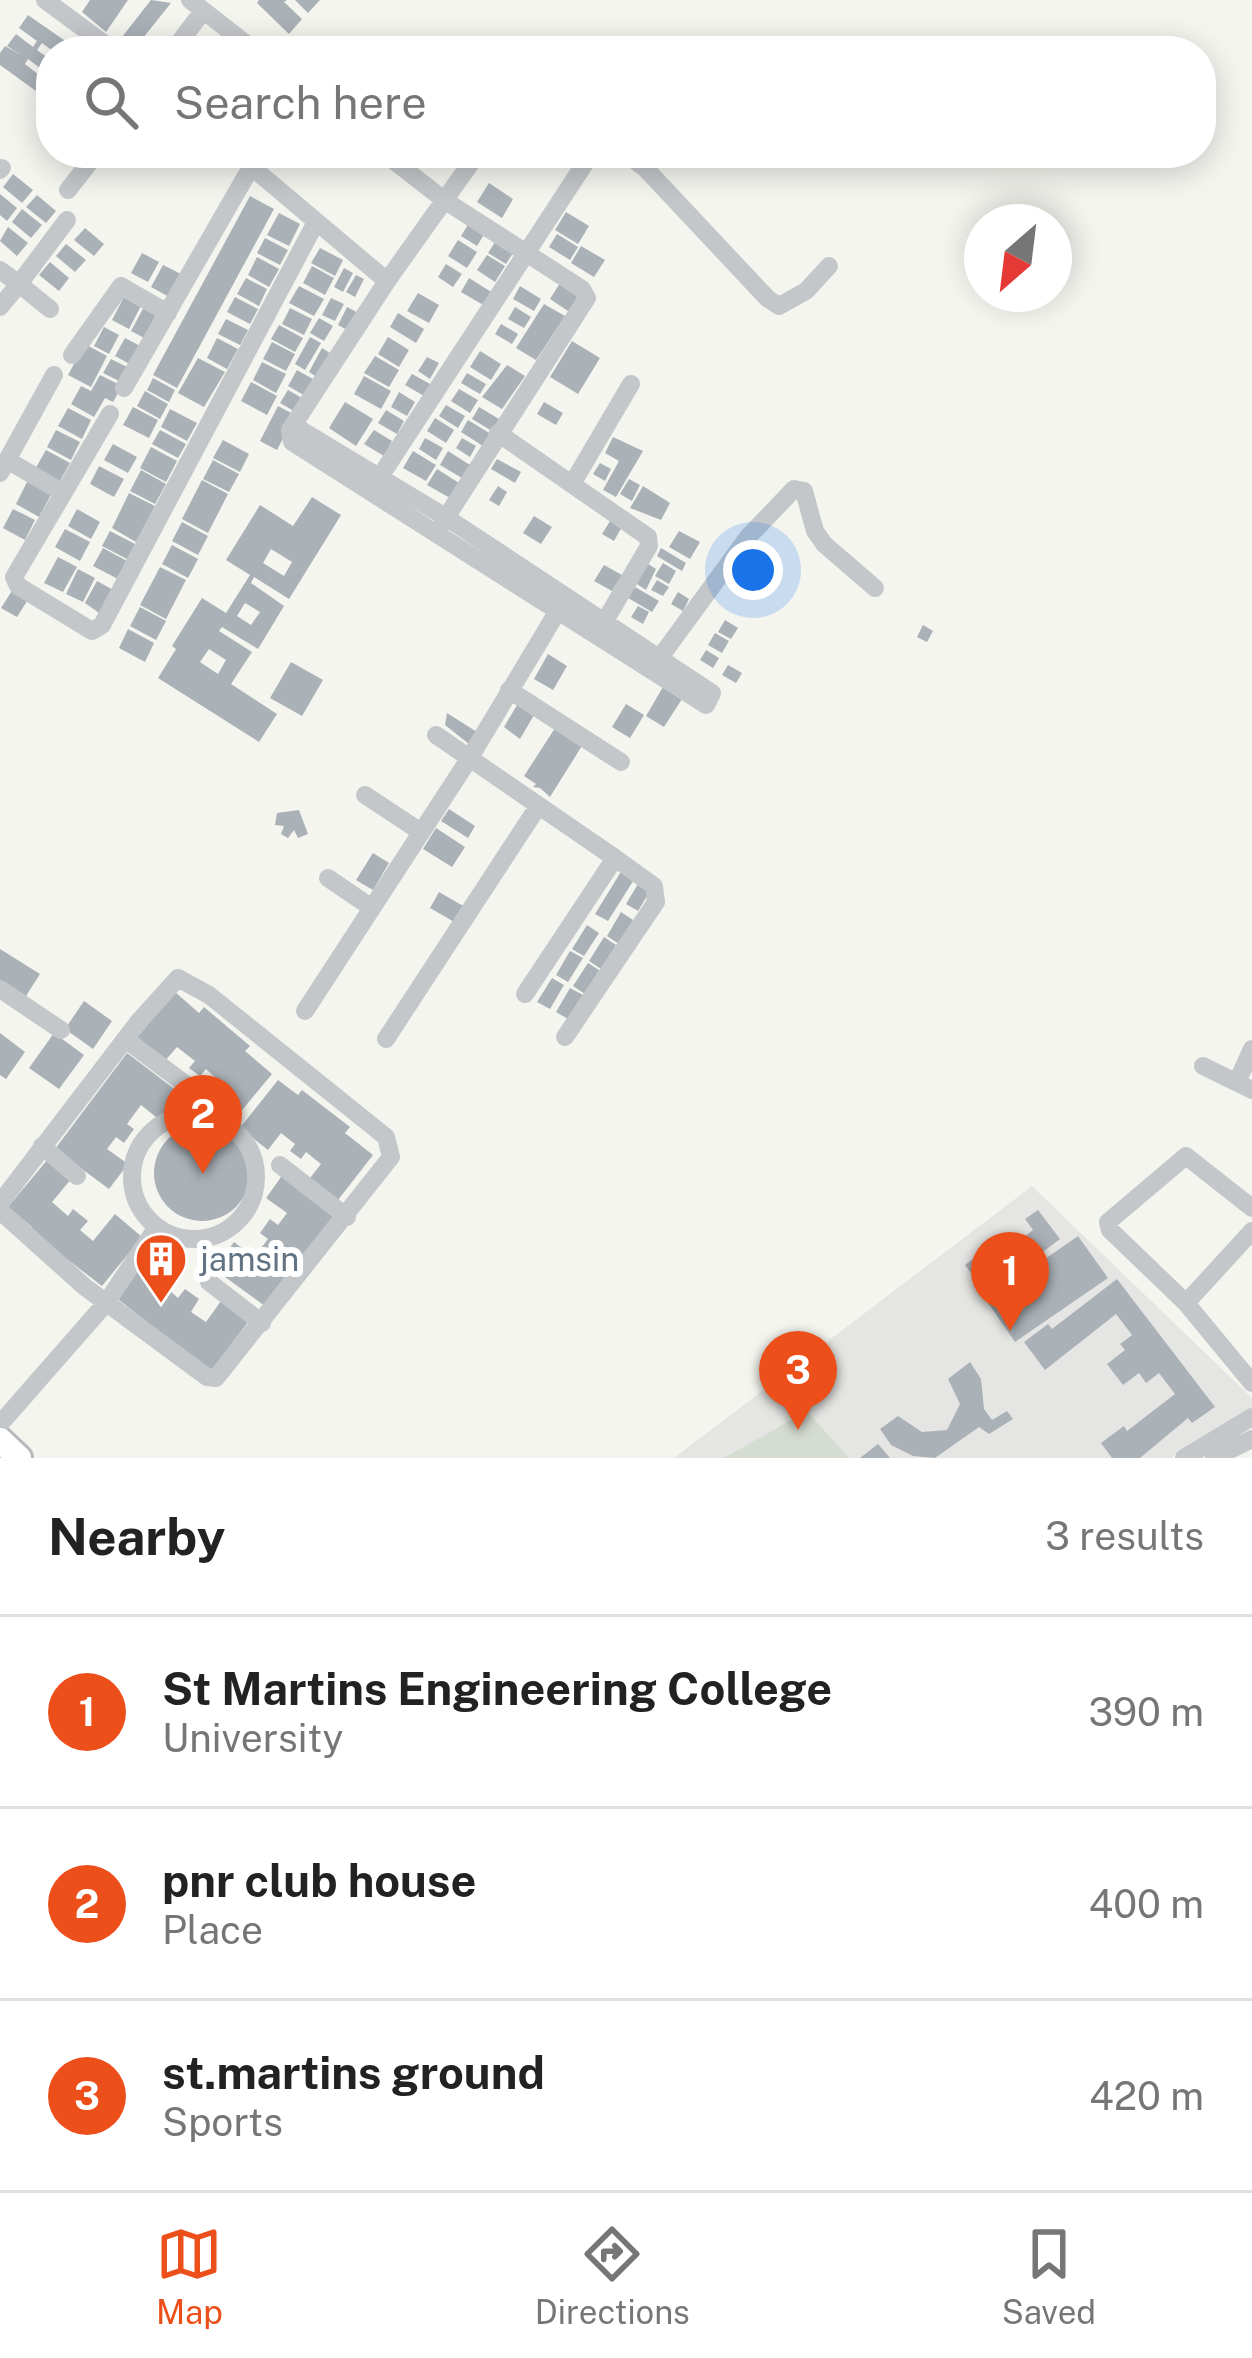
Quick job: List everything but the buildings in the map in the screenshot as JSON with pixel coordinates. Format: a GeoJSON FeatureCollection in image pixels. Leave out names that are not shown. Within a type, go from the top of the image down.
{"type":"FeatureCollection","features":[{"type":"Feature","properties":{"kind":"main road"},"geometry":{"type":"LineString","coordinates":[[0,1440],[19,1458]]}},
{"type":"Feature","properties":{"kind":"street"},"geometry":{"type":"LineString","coordinates":[[45,0],[94,36]]}},
{"type":"Feature","properties":{"kind":"street"},"geometry":{"type":"LineString","coordinates":[[181,36],[197,5],[236,36]]}},
{"type":"Feature","properties":{"kind":"street"},"geometry":{"type":"LineString","coordinates":[[68,190],[85,168]]}},
{"type":"Feature","properties":{"kind":"street"},"geometry":{"type":"LineString","coordinates":[[124,388],[245,168]]}},
{"type":"Feature","properties":{"kind":"street"},"geometry":{"type":"LineString","coordinates":[[247,168],[387,281]]}},
{"type":"Feature","properties":{"kind":"street"},"geometry":{"type":"LineString","coordinates":[[403,168],[444,200],[582,289],[586,298],[441,525]]}},
{"type":"Feature","properties":{"kind":"street"},"geometry":{"type":"LineString","coordinates":[[467,168],[387,281],[291,436],[441,525],[655,664],[765,516],[794,489],[804,490],[815,531],[824,544],[875,588]]}},
{"type":"Feature","properties":{"kind":"street"},"geometry":{"type":"LineString","coordinates":[[374,486],[582,168]]}},
{"type":"Feature","properties":{"kind":"street"},"geometry":{"type":"LineString","coordinates":[[645,168],[768,299],[779,305],[806,291],[829,266]]}},
{"type":"Feature","properties":{"kind":"street"},"geometry":{"type":"LineString","coordinates":[[0,307],[67,220]]}},
{"type":"Feature","properties":{"kind":"street"},"geometry":{"type":"LineString","coordinates":[[110,414],[14,577],[18,586],[92,631],[102,625],[314,224]]}},
{"type":"Feature","properties":{"kind":"street"},"geometry":{"type":"LineString","coordinates":[[0,270],[50,309]]}},
{"type":"Feature","properties":{"kind":"street"},"geometry":{"type":"LineString","coordinates":[[72,355],[121,286],[168,313]]}},
{"type":"Feature","properties":{"kind":"street"},"geometry":{"type":"LineString","coordinates":[[54,375],[3,467],[62,492]]}},
{"type":"Feature","properties":{"kind":"street"},"geometry":{"type":"LineString","coordinates":[[572,484],[631,384]]}},
{"type":"Feature","properties":{"kind":"street"},"geometry":{"type":"LineString","coordinates":[[498,433],[650,542],[600,629]]}},
{"type":"Feature","properties":{"kind":"street"},"geometry":{"type":"LineString","coordinates":[[305,1011],[563,604]]}},
{"type":"Feature","properties":{"kind":"street"},"geometry":{"type":"LineString","coordinates":[[509,690],[621,762]]}},
{"type":"Feature","properties":{"kind":"street"},"geometry":{"type":"LineString","coordinates":[[436,735],[649,881],[658,896],[565,1037]]}},
{"type":"Feature","properties":{"kind":"street"},"geometry":{"type":"LineString","coordinates":[[365,795],[421,832]]}},
{"type":"Feature","properties":{"kind":"street"},"geometry":{"type":"LineString","coordinates":[[386,1039],[537,808]]}},
{"type":"Feature","properties":{"kind":"street"},"geometry":{"type":"LineString","coordinates":[[525,994],[615,858]]}},
{"type":"Feature","properties":{"kind":"street"},"geometry":{"type":"LineString","coordinates":[[328,878],[372,908]]}},
{"type":"Feature","properties":{"kind":"street"},"geometry":{"type":"LineString","coordinates":[[178,979],[209,995],[386,1137],[391,1157],[216,1378],[207,1377],[106,1303],[0,1207],[41,1146],[125,1040],[178,979]]}},
{"type":"Feature","properties":{"kind":"street"},"geometry":{"type":"LineString","coordinates":[[0,989],[61,1030]]}},
{"type":"Feature","properties":{"kind":"street"},"geometry":{"type":"LineString","coordinates":[[125,1040],[184,1084]]}},
{"type":"Feature","properties":{"kind":"street"},"geometry":{"type":"LineString","coordinates":[[1203,1066],[1244,1086],[1252,1049]]}},
{"type":"Feature","properties":{"kind":"street"},"geometry":{"type":"LineString","coordinates":[[201,1114],[238,1132],[257,1168],[249,1209],[236,1225],[197,1239],[176,1237],[158,1227],[143,1213],[134,1194],[136,1154],[146,1136],[162,1123],[201,1114]]}},
{"type":"Feature","properties":{"kind":"street"},"geometry":{"type":"LineString","coordinates":[[41,1146],[76,1176]]}},
{"type":"Feature","properties":{"kind":"street"},"geometry":{"type":"LineString","coordinates":[[1252,1208],[1186,1156],[1108,1222],[1110,1230],[1186,1303],[1252,1383]]}},
{"type":"Feature","properties":{"kind":"street"},"geometry":{"type":"LineString","coordinates":[[280,1165],[347,1217]]}},
{"type":"Feature","properties":{"kind":"street"},"geometry":{"type":"LineString","coordinates":[[0,1424],[106,1303],[158,1227]]}},
{"type":"Feature","properties":{"kind":"street"},"geometry":{"type":"LineString","coordinates":[[1186,1303],[1252,1231]]}},
{"type":"Feature","properties":{"kind":"street"},"geometry":{"type":"LineString","coordinates":[[209,1282],[262,1323]]}},
{"type":"Feature","properties":{"kind":"street"},"geometry":{"type":"LineString","coordinates":[[1184,1458],[1252,1417]]}},
{"type":"Feature","properties":{"kind":"street"},"geometry":{"type":"LineString","coordinates":[[1214,1458],[1252,1439]]}},
{"type":"Feature","properties":{"kind":"shaded area"},"geometry":{"type":"Polygon","coordinates":[[[1032,1186],[1252,1398],[1252,1410],[1171,1458],[674,1458],[1032,1186]]]}},
{"type":"Feature","properties":{"kind":"shaded area"},"geometry":{"type":"Polygon","coordinates":[[[807,1411],[849,1458],[724,1458],[807,1411]]]}},
{"type":"Feature","properties":{"kind":"place","name":"pnr club house"},"geometry":{"type":"Point","coordinates":[203,1174]}},
{"type":"Feature","properties":{"kind":"place","name":"jamsin"},"geometry":{"type":"Point","coordinates":[161,1305]}},
{"type":"Feature","properties":{"kind":"place","name":"St Martins Engineering College"},"geometry":{"type":"Point","coordinates":[1010,1331]}},
{"type":"Feature","properties":{"kind":"place","name":"st.martins ground"},"geometry":{"type":"Point","coordinates":[798,1430]}}]}
